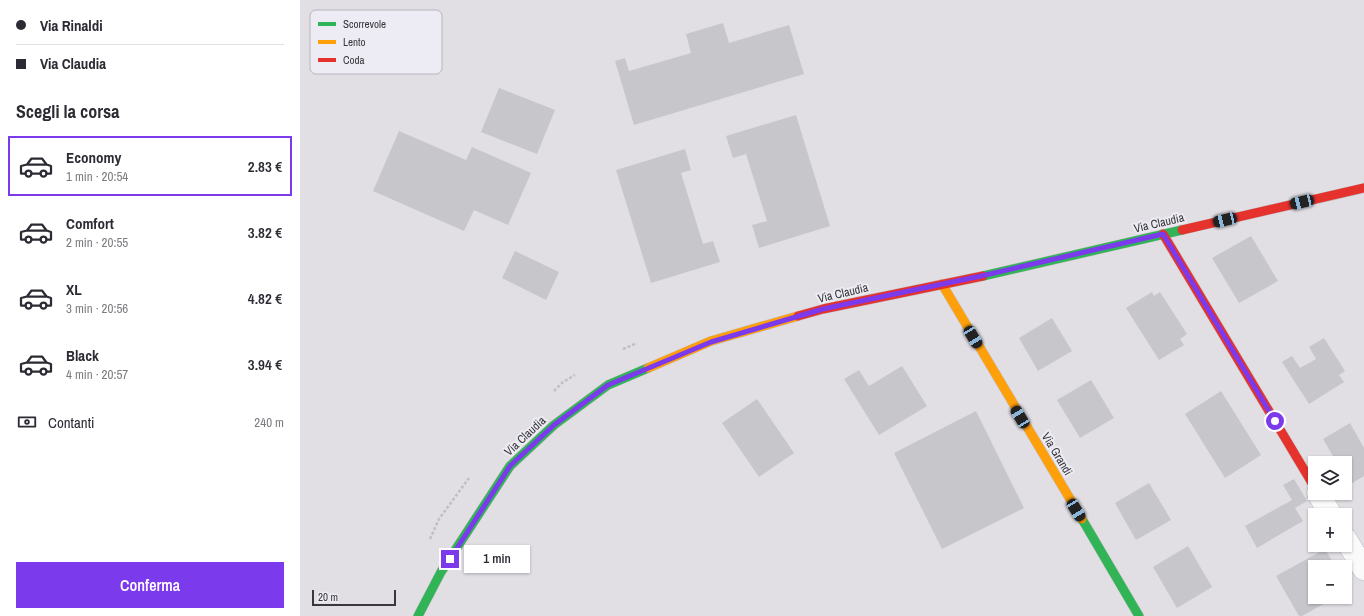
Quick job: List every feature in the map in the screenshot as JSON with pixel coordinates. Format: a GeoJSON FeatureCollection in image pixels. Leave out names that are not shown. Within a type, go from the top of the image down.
{"type":"FeatureCollection","features":[{"type":"Feature","properties":{"kind":"main road","name":"Via Claudia"},"geometry":{"type":"LineString","coordinates":[[418,616],[441,572],[510,466],[554,425],[608,385],[711,342],[823,309],[942,284],[1364,188]]}},
{"type":"Feature","properties":{"kind":"main road"},"geometry":{"type":"LineString","coordinates":[[1163,234],[1308,476]]}},
{"type":"Feature","properties":{"kind":"main road","name":"Via Grandi"},"geometry":{"type":"LineString","coordinates":[[942,284],[1139,616]]}},
{"type":"Feature","properties":{"kind":"street"},"geometry":{"type":"LineString","coordinates":[[1352,550],[1364,570]]}},
{"type":"Feature","properties":{"kind":"building"},"geometry":{"type":"Polygon","coordinates":[[[723,23],[729,43],[789,25],[804,74],[634,125],[615,61],[625,58],[629,71],[691,53],[686,34],[723,23]]]}},
{"type":"Feature","properties":{"kind":"building"},"geometry":{"type":"Polygon","coordinates":[[[499,88],[555,110],[537,154],[481,132],[499,88]]]}},
{"type":"Feature","properties":{"kind":"building"},"geometry":{"type":"Polygon","coordinates":[[[796,115],[830,226],[759,248],[752,225],[767,221],[746,154],[733,158],[726,136],[796,115]]]}},
{"type":"Feature","properties":{"kind":"building"},"geometry":{"type":"Polygon","coordinates":[[[399,131],[466,160],[472,147],[531,173],[508,225],[474,210],[464,231],[373,191],[399,131]]]}},
{"type":"Feature","properties":{"kind":"building"},"geometry":{"type":"Polygon","coordinates":[[[685,149],[691,170],[681,173],[703,244],[713,241],[720,262],[651,283],[616,170],[685,149]]]}},
{"type":"Feature","properties":{"kind":"building"},"geometry":{"type":"Polygon","coordinates":[[[1251,236],[1278,281],[1239,303],[1212,258],[1251,236]]]}},
{"type":"Feature","properties":{"kind":"building"},"geometry":{"type":"Polygon","coordinates":[[[515,251],[559,272],[546,300],[502,278],[515,251]]]}},
{"type":"Feature","properties":{"kind":"building"},"geometry":{"type":"Polygon","coordinates":[[[1152,292],[1154,296],[1160,292],[1187,334],[1180,339],[1184,345],[1159,360],[1126,308],[1152,292]]]}},
{"type":"Feature","properties":{"kind":"building"},"geometry":{"type":"Polygon","coordinates":[[[1052,318],[1072,351],[1038,371],[1019,338],[1052,318]]]}},
{"type":"Feature","properties":{"kind":"building"},"geometry":{"type":"Polygon","coordinates":[[[1324,338],[1345,371],[1339,375],[1344,382],[1309,404],[1282,362],[1292,356],[1300,368],[1316,359],[1309,347],[1324,338]]]}},
{"type":"Feature","properties":{"kind":"building"},"geometry":{"type":"Polygon","coordinates":[[[902,366],[927,406],[879,435],[844,379],[859,370],[869,386],[902,366]]]}},
{"type":"Feature","properties":{"kind":"building"},"geometry":{"type":"Polygon","coordinates":[[[1091,380],[1114,418],[1080,438],[1057,400],[1091,380]]]}},
{"type":"Feature","properties":{"kind":"building"},"geometry":{"type":"Polygon","coordinates":[[[1221,391],[1261,455],[1225,478],[1185,414],[1221,391]]]}},
{"type":"Feature","properties":{"kind":"building"},"geometry":{"type":"Polygon","coordinates":[[[757,399],[794,453],[759,477],[722,423],[757,399]]]}},
{"type":"Feature","properties":{"kind":"building"},"geometry":{"type":"Polygon","coordinates":[[[976,411],[1024,508],[942,549],[894,453],[976,411]]]}},
{"type":"Feature","properties":{"kind":"building"},"geometry":{"type":"Polygon","coordinates":[[[1350,423],[1364,448],[1364,476],[1352,483],[1352,456],[1333,456],[1323,439],[1350,423]]]}},
{"type":"Feature","properties":{"kind":"building"},"geometry":{"type":"Polygon","coordinates":[[[1294,479],[1307,501],[1295,508],[1303,521],[1257,548],[1245,526],[1292,500],[1283,485],[1294,479]]]}},
{"type":"Feature","properties":{"kind":"building"},"geometry":{"type":"Polygon","coordinates":[[[1149,483],[1171,520],[1136,540],[1115,503],[1149,483]]]}},
{"type":"Feature","properties":{"kind":"building"},"geometry":{"type":"Polygon","coordinates":[[[1188,546],[1212,587],[1177,608],[1153,567],[1188,546]]]}},
{"type":"Feature","properties":{"kind":"building"},"geometry":{"type":"Polygon","coordinates":[[[1320,552],[1327,552],[1332,560],[1308,560],[1308,604],[1323,604],[1302,616],[1299,616],[1276,576],[1320,552]]]}},
{"type":"Feature","properties":{"kind":"traffic: fast"},"geometry":{"type":"LineString","coordinates":[[983,276],[1182,230]]}},
{"type":"Feature","properties":{"kind":"traffic: fast"},"geometry":{"type":"LineString","coordinates":[[418,616],[441,572],[510,466],[554,425],[608,385],[648,368]]}},
{"type":"Feature","properties":{"kind":"traffic: fast"},"geometry":{"type":"LineString","coordinates":[[1082,519],[1139,616]]}},
{"type":"Feature","properties":{"kind":"traffic: slow"},"geometry":{"type":"LineString","coordinates":[[942,284],[1082,519]]}},
{"type":"Feature","properties":{"kind":"traffic: slow"},"geometry":{"type":"LineString","coordinates":[[648,368],[711,341],[798,316]]}},
{"type":"Feature","properties":{"kind":"traffic: jam"},"geometry":{"type":"LineString","coordinates":[[1182,230],[1364,188]]}},
{"type":"Feature","properties":{"kind":"traffic: jam"},"geometry":{"type":"LineString","coordinates":[[1163,234],[1308,476]]}},
{"type":"Feature","properties":{"kind":"traffic: jam"},"geometry":{"type":"LineString","coordinates":[[798,316],[823,309],[983,276]]}},
{"type":"Feature","properties":{"kind":"route"},"geometry":{"type":"LineString","coordinates":[[450,559],[510,466],[554,425],[608,385],[711,342],[823,309],[981,276],[1163,234],[1275,421]]}}]}
